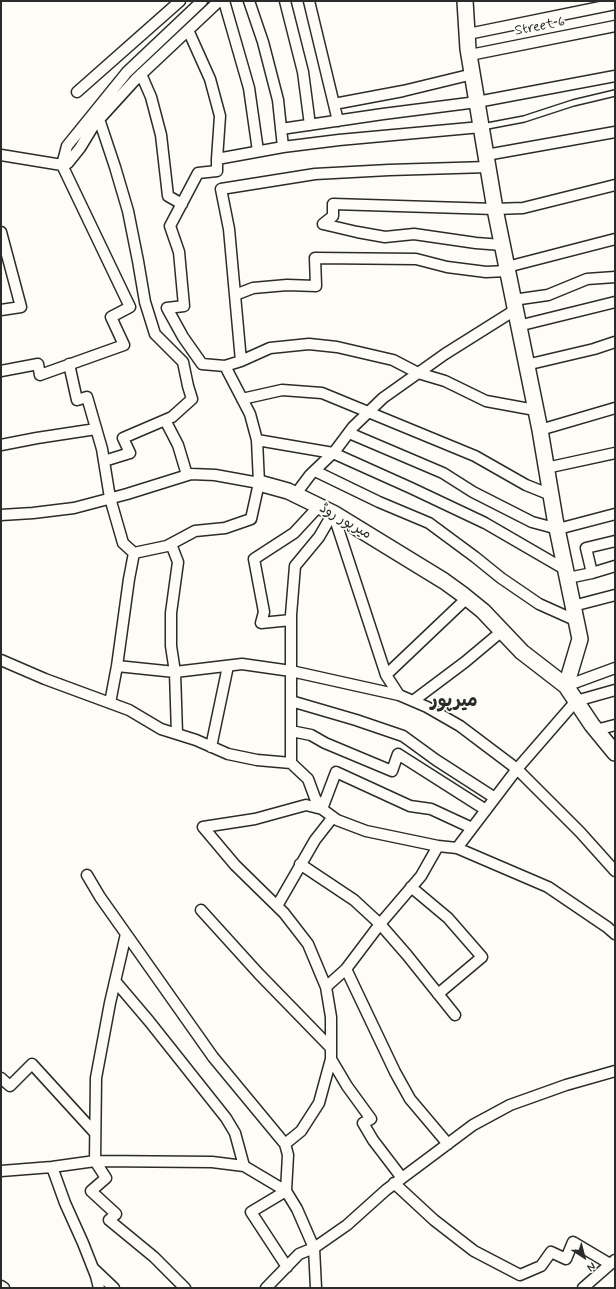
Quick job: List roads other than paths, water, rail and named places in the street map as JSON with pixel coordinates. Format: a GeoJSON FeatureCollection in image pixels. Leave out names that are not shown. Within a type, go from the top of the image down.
{"type":"FeatureCollection","features":[{"type":"Feature","properties":{"kind":"street"},"geometry":{"type":"LineString","coordinates":[[78,92],[180,1]]}},
{"type":"Feature","properties":{"kind":"street"},"geometry":{"type":"LineString","coordinates":[[1,371],[38,364],[40,375],[124,345],[111,317],[130,307],[62,165],[67,146],[128,72],[202,1]]}},
{"type":"Feature","properties":{"kind":"street"},"geometry":{"type":"LineString","coordinates":[[1,156],[62,165],[68,163],[99,119],[141,74],[219,1]]}},
{"type":"Feature","properties":{"kind":"street"},"geometry":{"type":"LineString","coordinates":[[224,1],[249,88],[258,151]]}},
{"type":"Feature","properties":{"kind":"street"},"geometry":{"type":"LineString","coordinates":[[249,1],[263,42],[278,100],[282,147]]}},
{"type":"Feature","properties":{"kind":"street"},"geometry":{"type":"LineString","coordinates":[[285,1],[304,72],[310,125]]}},
{"type":"Feature","properties":{"kind":"street"},"geometry":{"type":"LineString","coordinates":[[309,1],[338,120]]}},
{"type":"Feature","properties":{"kind":"street"},"geometry":{"type":"LineString","coordinates":[[465,1],[470,55],[495,209],[540,430],[551,495],[580,639],[566,686]]}},
{"type":"Feature","properties":{"kind":"street"},"geometry":{"type":"LineString","coordinates":[[468,34],[615,4]]}},
{"type":"Feature","properties":{"kind":"street","name":"Street 6"},"geometry":{"type":"LineString","coordinates":[[470,55],[615,26]]}},
{"type":"Feature","properties":{"kind":"street"},"geometry":{"type":"LineString","coordinates":[[188,30],[210,78],[220,116],[218,159],[217,171],[198,173],[170,226],[179,252],[184,306],[167,308],[183,337],[202,364],[225,366],[241,361],[270,348],[309,344],[337,347],[393,360],[418,373],[445,381],[486,401],[535,410]]}},
{"type":"Feature","properties":{"kind":"street"},"geometry":{"type":"LineString","coordinates":[[141,74],[151,97],[161,135],[168,196],[182,204]]}},
{"type":"Feature","properties":{"kind":"street"},"geometry":{"type":"LineString","coordinates":[[334,104],[403,91],[473,74]]}},
{"type":"Feature","properties":{"kind":"street"},"geometry":{"type":"LineString","coordinates":[[281,130],[338,120],[477,102],[615,76]]}},
{"type":"Feature","properties":{"kind":"street"},"geometry":{"type":"LineString","coordinates":[[99,119],[128,211],[145,302],[155,334],[183,362],[192,399],[172,417],[123,438],[130,454],[104,461]]}},
{"type":"Feature","properties":{"kind":"street"},"geometry":{"type":"LineString","coordinates":[[218,159],[282,147],[339,140],[481,127]]}},
{"type":"Feature","properties":{"kind":"street"},"geometry":{"type":"LineString","coordinates":[[241,361],[229,229],[221,189],[315,174],[389,170],[487,161],[615,132]]}},
{"type":"Feature","properties":{"kind":"street"},"geometry":{"type":"LineString","coordinates":[[502,245],[476,243],[414,234],[385,237],[323,224],[333,216],[333,204],[495,209],[523,208],[615,185]]}},
{"type":"Feature","properties":{"kind":"street"},"geometry":{"type":"LineString","coordinates":[[1,232],[21,307],[1,310]]}},
{"type":"Feature","properties":{"kind":"street"},"geometry":{"type":"LineString","coordinates":[[234,294],[253,288],[273,286],[316,286],[315,258],[416,259],[447,267],[486,272],[507,269],[615,239]]}},
{"type":"Feature","properties":{"kind":"street"},"geometry":{"type":"LineString","coordinates":[[295,495],[349,433],[383,398],[514,305],[548,295],[587,279],[615,277]]}},
{"type":"Feature","properties":{"kind":"street"},"geometry":{"type":"LineString","coordinates":[[518,326],[615,302]]}},
{"type":"Feature","properties":{"kind":"street"},"geometry":{"type":"LineString","coordinates":[[526,365],[594,349],[615,342]]}},
{"type":"Feature","properties":{"kind":"street"},"geometry":{"type":"LineString","coordinates":[[69,364],[77,400],[87,397],[104,461],[110,498],[123,544],[134,553]]}},
{"type":"Feature","properties":{"kind":"street"},"geometry":{"type":"LineString","coordinates":[[134,553],[167,546],[195,531],[225,528],[251,519],[259,483],[257,440],[250,414],[225,366]]}},
{"type":"Feature","properties":{"kind":"street"},"geometry":{"type":"LineString","coordinates":[[242,399],[282,390],[322,393],[475,456],[526,485],[551,495]]}},
{"type":"Feature","properties":{"kind":"street"},"geometry":{"type":"LineString","coordinates":[[540,430],[615,408]]}},
{"type":"Feature","properties":{"kind":"street"},"geometry":{"type":"LineString","coordinates":[[165,420],[178,445],[187,475]]}},
{"type":"Feature","properties":{"kind":"street"},"geometry":{"type":"LineString","coordinates":[[1,446],[36,438],[96,429]]}},
{"type":"Feature","properties":{"kind":"street"},"geometry":{"type":"LineString","coordinates":[[349,433],[443,473],[473,492],[532,522],[558,530],[615,514]]}},
{"type":"Feature","properties":{"kind":"street"},"geometry":{"type":"LineString","coordinates":[[257,440],[333,453],[485,523],[567,574],[592,573],[615,566]]}},
{"type":"Feature","properties":{"kind":"street"},"geometry":{"type":"LineString","coordinates":[[546,468],[615,453]]}},
{"type":"Feature","properties":{"kind":"street"},"geometry":{"type":"LineString","coordinates":[[315,471],[373,499],[429,523],[501,578],[539,604],[577,621]]}},
{"type":"Feature","properties":{"kind":"street","name":"میرپور روڈ"},"geometry":{"type":"LineString","coordinates":[[1,515],[33,514],[74,508],[191,474],[215,474],[259,483],[288,491],[332,513],[444,581],[483,610],[522,652],[566,686],[596,730],[615,753]]}},
{"type":"Feature","properties":{"kind":"street"},"geometry":{"type":"LineString","coordinates":[[291,620],[261,623],[264,612],[254,559],[294,533],[319,506]]}},
{"type":"Feature","properties":{"kind":"street"},"geometry":{"type":"LineString","coordinates":[[291,763],[291,620],[295,566],[319,537],[332,513]]}},
{"type":"Feature","properties":{"kind":"street"},"geometry":{"type":"LineString","coordinates":[[332,513],[386,675],[399,695]]}},
{"type":"Feature","properties":{"kind":"street"},"geometry":{"type":"LineString","coordinates":[[592,573],[586,548],[615,541]]}},
{"type":"Feature","properties":{"kind":"street"},"geometry":{"type":"LineString","coordinates":[[171,544],[178,562],[171,612],[177,734]]}},
{"type":"Feature","properties":{"kind":"street"},"geometry":{"type":"LineString","coordinates":[[110,703],[134,553]]}},
{"type":"Feature","properties":{"kind":"street"},"geometry":{"type":"LineString","coordinates":[[574,606],[615,595]]}},
{"type":"Feature","properties":{"kind":"street"},"geometry":{"type":"LineString","coordinates":[[386,675],[467,598]]}},
{"type":"Feature","properties":{"kind":"street"},"geometry":{"type":"LineString","coordinates":[[413,701],[465,662],[502,631]]}},
{"type":"Feature","properties":{"kind":"street"},"geometry":{"type":"LineString","coordinates":[[1,660],[45,679],[129,710],[161,729],[196,740],[228,754],[258,760],[291,763],[308,779],[315,798],[322,809],[337,820],[366,831],[438,846],[457,848],[548,887],[615,934]]}},
{"type":"Feature","properties":{"kind":"street"},"geometry":{"type":"LineString","coordinates":[[117,666],[175,672],[242,664],[291,671],[399,695],[427,707],[460,726],[517,769],[580,832],[615,871]]}},
{"type":"Feature","properties":{"kind":"street"},"geometry":{"type":"LineString","coordinates":[[211,747],[228,666]]}},
{"type":"Feature","properties":{"kind":"street"},"geometry":{"type":"LineString","coordinates":[[566,686],[615,668]]}},
{"type":"Feature","properties":{"kind":"street"},"geometry":{"type":"LineString","coordinates":[[457,848],[517,769],[576,701],[615,690]]}},
{"type":"Feature","properties":{"kind":"street"},"geometry":{"type":"LineString","coordinates":[[291,701],[356,720],[403,736],[436,760],[495,798]]}},
{"type":"Feature","properties":{"kind":"street"},"geometry":{"type":"LineString","coordinates":[[596,730],[615,725]]}},
{"type":"Feature","properties":{"kind":"street"},"geometry":{"type":"LineString","coordinates":[[291,732],[311,735],[325,743],[392,771],[398,754],[486,810]]}},
{"type":"Feature","properties":{"kind":"street"},"geometry":{"type":"LineString","coordinates":[[322,809],[336,772],[410,806],[431,809],[472,828]]}},
{"type":"Feature","properties":{"kind":"street"},"geometry":{"type":"LineString","coordinates":[[286,1144],[301,1130],[318,1103],[331,1059],[331,1017],[326,987],[308,944],[277,906],[235,865],[203,827],[255,819],[306,805],[322,809]]}},
{"type":"Feature","properties":{"kind":"street"},"geometry":{"type":"LineString","coordinates":[[277,906],[314,840],[333,817]]}},
{"type":"Feature","properties":{"kind":"street"},"geometry":{"type":"LineString","coordinates":[[326,987],[346,969],[380,924],[421,876],[438,846]]}},
{"type":"Feature","properties":{"kind":"street"},"geometry":{"type":"LineString","coordinates":[[300,864],[354,900],[380,924],[455,1015]]}},
{"type":"Feature","properties":{"kind":"street"},"geometry":{"type":"LineString","coordinates":[[87,875],[100,897],[213,1056],[286,1144],[288,1155],[286,1191]]}},
{"type":"Feature","properties":{"kind":"street"},"geometry":{"type":"LineString","coordinates":[[411,887],[448,918],[482,957],[438,994]]}},
{"type":"Feature","properties":{"kind":"street"},"geometry":{"type":"LineString","coordinates":[[201,910],[259,974],[331,1048]]}},
{"type":"Feature","properties":{"kind":"street"},"geometry":{"type":"LineString","coordinates":[[126,934],[96,1078],[95,1161],[106,1178],[91,1191],[116,1214],[110,1220],[154,1257],[185,1288]]}},
{"type":"Feature","properties":{"kind":"street"},"geometry":{"type":"LineString","coordinates":[[346,969],[395,1072],[410,1099],[448,1144]]}},
{"type":"Feature","properties":{"kind":"street"},"geometry":{"type":"LineString","coordinates":[[115,981],[149,1020],[226,1118],[235,1133],[244,1166]]}},
{"type":"Feature","properties":{"kind":"street"},"geometry":{"type":"LineString","coordinates":[[331,1059],[347,1086],[371,1119],[363,1123],[372,1140],[398,1180],[434,1220],[474,1251],[520,1275],[540,1266],[551,1252],[566,1259],[573,1242],[612,1262],[583,1288]]}},
{"type":"Feature","properties":{"kind":"street"},"geometry":{"type":"LineString","coordinates":[[1,1078],[10,1086],[32,1064],[95,1133]]}},
{"type":"Feature","properties":{"kind":"street"},"geometry":{"type":"LineString","coordinates":[[266,1288],[298,1254],[314,1248],[348,1225],[398,1180],[473,1125],[510,1105],[566,1085],[615,1071]]}},
{"type":"Feature","properties":{"kind":"street"},"geometry":{"type":"LineString","coordinates":[[1,1171],[52,1167],[95,1161],[212,1162],[244,1166],[286,1191],[297,1209],[314,1248],[316,1288]]}},
{"type":"Feature","properties":{"kind":"street"},"geometry":{"type":"LineString","coordinates":[[52,1167],[65,1203],[93,1268],[98,1288]]}},
{"type":"Feature","properties":{"kind":"street"},"geometry":{"type":"LineString","coordinates":[[286,1191],[251,1212],[287,1267]]}},
{"type":"Feature","properties":{"kind":"street"},"geometry":{"type":"LineString","coordinates":[[93,1268],[114,1288]]}},
{"type":"Feature","properties":{"kind":"lane"},"geometry":{"type":"LineString","coordinates":[[481,127],[524,118],[573,103],[615,93]]}},
{"type":"Feature","properties":{"kind":"district","name":"میرپور"},"geometry":{"type":"Point","coordinates":[454,702]}}]}
